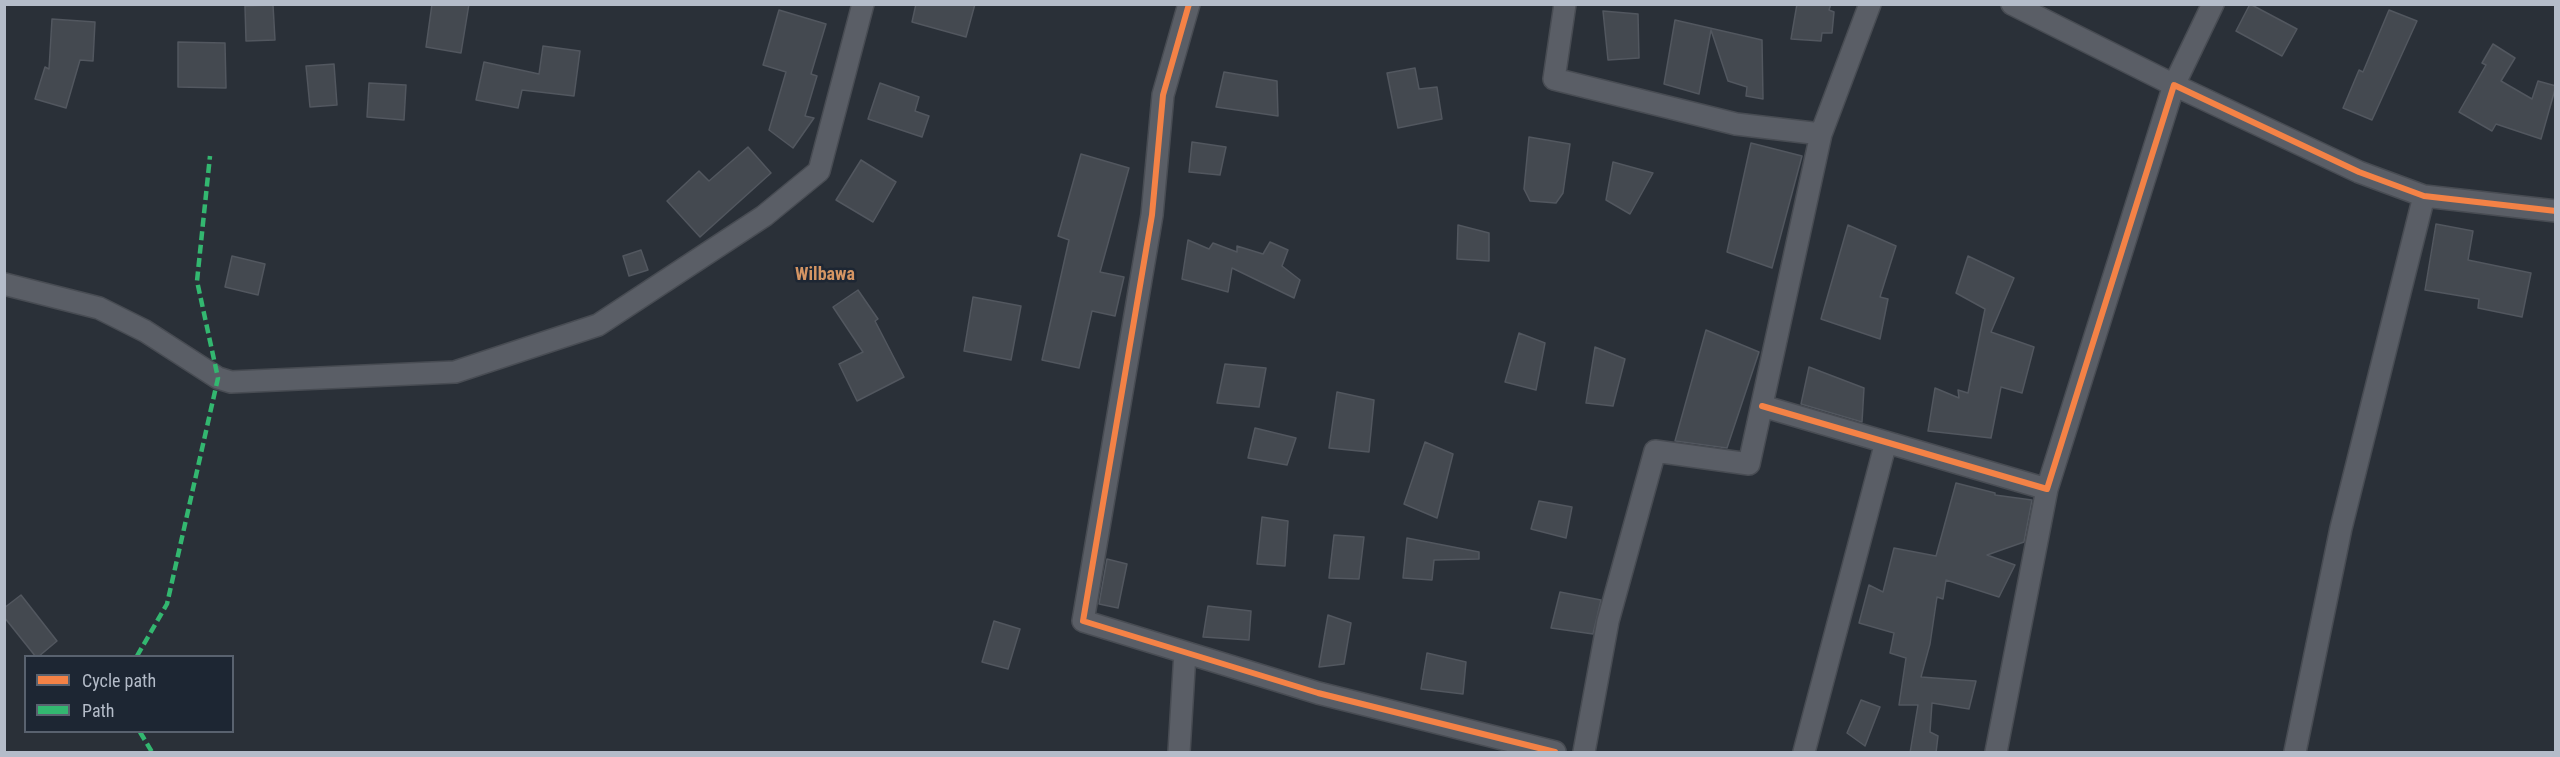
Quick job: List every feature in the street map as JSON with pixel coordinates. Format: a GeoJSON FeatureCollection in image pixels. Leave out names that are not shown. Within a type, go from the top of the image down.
{"type":"FeatureCollection","features":[{"type":"Feature","properties":{"kind":"street"},"geometry":{"type":"LineString","coordinates":[[4,284],[99,308],[145,331],[218,378],[231,382],[455,372],[598,325],[764,216],[819,171],[863,4]]}},
{"type":"Feature","properties":{"kind":"street"},"geometry":{"type":"LineString","coordinates":[[1189,4],[1163,95],[1152,214],[1083,621],[1318,693],[1555,753]]}},
{"type":"Feature","properties":{"kind":"street"},"geometry":{"type":"LineString","coordinates":[[1564,4],[1554,79],[1736,124],[1821,134]]}},
{"type":"Feature","properties":{"kind":"street"},"geometry":{"type":"LineString","coordinates":[[1584,753],[1608,621],[1655,451],[1749,464],[1821,134],[1870,4]]}},
{"type":"Feature","properties":{"kind":"street"},"geometry":{"type":"LineString","coordinates":[[2012,4],[2174,85],[2359,172],[2424,196],[2556,211]]}},
{"type":"Feature","properties":{"kind":"street"},"geometry":{"type":"LineString","coordinates":[[1996,753],[2047,489],[2174,85],[2213,4]]}},
{"type":"Feature","properties":{"kind":"street"},"geometry":{"type":"LineString","coordinates":[[2295,753],[2341,528],[2424,196]]}},
{"type":"Feature","properties":{"kind":"street"},"geometry":{"type":"LineString","coordinates":[[1762,405],[2047,489]]}},
{"type":"Feature","properties":{"kind":"street"},"geometry":{"type":"LineString","coordinates":[[1804,753],[1886,442]]}},
{"type":"Feature","properties":{"kind":"street"},"geometry":{"type":"LineString","coordinates":[[1179,753],[1185,653]]}},
{"type":"Feature","properties":{"kind":"building"},"geometry":{"type":"Polygon","coordinates":[[[432,4],[469,4],[461,53],[426,47],[432,4]]]}},
{"type":"Feature","properties":{"kind":"building"},"geometry":{"type":"Polygon","coordinates":[[[916,4],[975,4],[966,37],[912,22],[916,4]]]}},
{"type":"Feature","properties":{"kind":"building"},"geometry":{"type":"Polygon","coordinates":[[[1797,4],[1831,4],[1829,10],[1834,12],[1832,33],[1822,33],[1821,41],[1791,39],[1797,4]]]}},
{"type":"Feature","properties":{"kind":"building"},"geometry":{"type":"Polygon","coordinates":[[[2250,4],[2297,29],[2282,56],[2236,31],[2250,4]]]}},
{"type":"Feature","properties":{"kind":"building"},"geometry":{"type":"Polygon","coordinates":[[[273,5],[275,40],[246,41],[245,6],[273,5]]]}},
{"type":"Feature","properties":{"kind":"building"},"geometry":{"type":"Polygon","coordinates":[[[779,10],[826,24],[811,74],[817,76],[805,116],[814,118],[793,148],[769,130],[786,72],[763,65],[779,10]]]}},
{"type":"Feature","properties":{"kind":"building"},"geometry":{"type":"Polygon","coordinates":[[[2389,10],[2417,21],[2372,120],[2343,108],[2359,70],[2363,72],[2389,10]]]}},
{"type":"Feature","properties":{"kind":"building"},"geometry":{"type":"Polygon","coordinates":[[[1603,11],[1638,14],[1639,58],[1608,60],[1603,11]]]}},
{"type":"Feature","properties":{"kind":"building"},"geometry":{"type":"Polygon","coordinates":[[[52,19],[95,22],[93,61],[80,60],[66,108],[35,99],[45,67],[49,69],[52,19]]]}},
{"type":"Feature","properties":{"kind":"building"},"geometry":{"type":"Polygon","coordinates":[[[1675,20],[1762,40],[1763,99],[1746,96],[1747,87],[1728,81],[1711,30],[1699,94],[1664,84],[1675,20]]]}},
{"type":"Feature","properties":{"kind":"building"},"geometry":{"type":"Polygon","coordinates":[[[178,42],[225,43],[226,88],[178,87],[178,42]]]}},
{"type":"Feature","properties":{"kind":"building"},"geometry":{"type":"Polygon","coordinates":[[[2493,44],[2515,58],[2501,81],[2532,99],[2538,81],[2556,86],[2541,139],[2496,124],[2492,131],[2459,112],[2486,65],[2482,63],[2493,44]]]}},
{"type":"Feature","properties":{"kind":"building"},"geometry":{"type":"Polygon","coordinates":[[[543,46],[580,51],[574,96],[522,90],[518,108],[476,100],[484,62],[539,74],[543,46]]]}},
{"type":"Feature","properties":{"kind":"building"},"geometry":{"type":"Polygon","coordinates":[[[334,64],[337,105],[310,107],[306,66],[334,64]]]}},
{"type":"Feature","properties":{"kind":"building"},"geometry":{"type":"Polygon","coordinates":[[[1415,68],[1419,89],[1437,87],[1442,119],[1398,128],[1387,73],[1415,68]]]}},
{"type":"Feature","properties":{"kind":"building"},"geometry":{"type":"Polygon","coordinates":[[[1224,72],[1277,81],[1278,116],[1216,107],[1224,72]]]}},
{"type":"Feature","properties":{"kind":"building"},"geometry":{"type":"Polygon","coordinates":[[[369,83],[406,85],[404,120],[367,117],[369,83]]]}},
{"type":"Feature","properties":{"kind":"building"},"geometry":{"type":"Polygon","coordinates":[[[880,83],[919,97],[915,111],[929,116],[922,137],[868,119],[880,83]]]}},
{"type":"Feature","properties":{"kind":"building"},"geometry":{"type":"Polygon","coordinates":[[[1529,137],[1570,144],[1563,193],[1556,203],[1530,201],[1524,189],[1529,137]]]}},
{"type":"Feature","properties":{"kind":"building"},"geometry":{"type":"Polygon","coordinates":[[[1192,142],[1226,147],[1220,175],[1189,172],[1192,142]]]}},
{"type":"Feature","properties":{"kind":"building"},"geometry":{"type":"Polygon","coordinates":[[[1751,143],[1802,156],[1772,268],[1727,252],[1751,143]]]}},
{"type":"Feature","properties":{"kind":"building"},"geometry":{"type":"Polygon","coordinates":[[[748,147],[771,173],[700,237],[667,201],[699,171],[709,181],[748,147]]]}},
{"type":"Feature","properties":{"kind":"building"},"geometry":{"type":"Polygon","coordinates":[[[1081,154],[1129,168],[1100,272],[1124,277],[1115,316],[1092,311],[1079,368],[1042,360],[1069,240],[1058,236],[1081,154]]]}},
{"type":"Feature","properties":{"kind":"building"},"geometry":{"type":"Polygon","coordinates":[[[861,160],[896,182],[873,222],[836,200],[861,160]]]}},
{"type":"Feature","properties":{"kind":"building"},"geometry":{"type":"Polygon","coordinates":[[[1613,162],[1653,173],[1630,214],[1606,200],[1613,162]]]}},
{"type":"Feature","properties":{"kind":"building"},"geometry":{"type":"Polygon","coordinates":[[[2436,224],[2473,231],[2468,260],[2531,273],[2522,317],[2478,308],[2479,299],[2425,290],[2436,224]]]}},
{"type":"Feature","properties":{"kind":"building"},"geometry":{"type":"Polygon","coordinates":[[[1458,225],[1489,233],[1489,261],[1457,259],[1458,225]]]}},
{"type":"Feature","properties":{"kind":"building"},"geometry":{"type":"Polygon","coordinates":[[[1848,225],[1896,246],[1880,297],[1888,299],[1880,339],[1821,319],[1848,225]]]}},
{"type":"Feature","properties":{"kind":"building"},"geometry":{"type":"Polygon","coordinates":[[[1188,240],[1209,249],[1213,243],[1237,252],[1237,246],[1263,254],[1270,242],[1288,250],[1282,266],[1300,280],[1294,298],[1232,268],[1228,292],[1182,279],[1188,240]]]}},
{"type":"Feature","properties":{"kind":"building"},"geometry":{"type":"Polygon","coordinates":[[[641,250],[648,270],[629,276],[623,256],[641,250]]]}},
{"type":"Feature","properties":{"kind":"building"},"geometry":{"type":"Polygon","coordinates":[[[232,256],[265,264],[258,295],[225,287],[232,256]]]}},
{"type":"Feature","properties":{"kind":"building"},"geometry":{"type":"Polygon","coordinates":[[[1968,256],[2014,278],[1991,332],[2034,347],[2022,393],[2001,387],[1991,438],[1928,431],[1935,388],[1959,398],[1958,390],[1968,393],[1985,309],[1956,293],[1968,256]]]}},
{"type":"Feature","properties":{"kind":"building"},"geometry":{"type":"Polygon","coordinates":[[[858,290],[878,319],[875,321],[904,377],[857,401],[839,364],[863,352],[833,307],[858,290]]]}},
{"type":"Feature","properties":{"kind":"building"},"geometry":{"type":"Polygon","coordinates":[[[973,297],[1021,306],[1011,360],[964,351],[973,297]]]}},
{"type":"Feature","properties":{"kind":"building"},"geometry":{"type":"Polygon","coordinates":[[[1706,330],[1759,352],[1727,448],[1675,441],[1706,330]]]}},
{"type":"Feature","properties":{"kind":"building"},"geometry":{"type":"Polygon","coordinates":[[[1519,333],[1545,343],[1536,390],[1505,382],[1519,333]]]}},
{"type":"Feature","properties":{"kind":"building"},"geometry":{"type":"Polygon","coordinates":[[[1595,347],[1625,359],[1613,406],[1586,403],[1595,347]]]}},
{"type":"Feature","properties":{"kind":"building"},"geometry":{"type":"Polygon","coordinates":[[[1225,364],[1266,368],[1259,407],[1217,403],[1225,364]]]}},
{"type":"Feature","properties":{"kind":"building"},"geometry":{"type":"Polygon","coordinates":[[[1809,367],[1864,388],[1862,422],[1801,404],[1809,367]]]}},
{"type":"Feature","properties":{"kind":"building"},"geometry":{"type":"Polygon","coordinates":[[[1337,392],[1374,400],[1369,452],[1329,448],[1337,392]]]}},
{"type":"Feature","properties":{"kind":"building"},"geometry":{"type":"Polygon","coordinates":[[[1255,428],[1296,438],[1287,465],[1248,458],[1255,428]]]}},
{"type":"Feature","properties":{"kind":"building"},"geometry":{"type":"Polygon","coordinates":[[[1425,442],[1453,454],[1437,518],[1404,504],[1425,442]]]}},
{"type":"Feature","properties":{"kind":"building"},"geometry":{"type":"Polygon","coordinates":[[[1956,483],[1995,493],[1995,495],[2032,500],[2024,542],[1987,555],[2015,565],[1999,597],[1946,580],[1943,599],[1937,597],[1930,644],[1921,677],[1976,681],[1969,709],[1932,703],[1930,732],[1938,736],[1936,753],[1910,753],[1918,705],[1899,705],[1906,658],[1890,653],[1894,633],[1859,623],[1869,585],[1883,592],[1894,548],[1936,556],[1956,483]]]}},
{"type":"Feature","properties":{"kind":"building"},"geometry":{"type":"Polygon","coordinates":[[[1539,501],[1572,507],[1566,538],[1531,529],[1539,501]]]}},
{"type":"Feature","properties":{"kind":"building"},"geometry":{"type":"Polygon","coordinates":[[[1262,517],[1288,521],[1285,566],[1257,564],[1262,517]]]}},
{"type":"Feature","properties":{"kind":"building"},"geometry":{"type":"Polygon","coordinates":[[[1334,535],[1364,537],[1359,579],[1329,578],[1334,535]]]}},
{"type":"Feature","properties":{"kind":"building"},"geometry":{"type":"Polygon","coordinates":[[[1407,538],[1479,552],[1479,559],[1434,560],[1432,580],[1403,578],[1407,538]]]}},
{"type":"Feature","properties":{"kind":"building"},"geometry":{"type":"Polygon","coordinates":[[[1107,559],[1127,564],[1118,608],[1099,604],[1107,559]]]}},
{"type":"Feature","properties":{"kind":"building"},"geometry":{"type":"Polygon","coordinates":[[[1560,592],[1601,600],[1593,634],[1551,628],[1560,592]]]}},
{"type":"Feature","properties":{"kind":"building"},"geometry":{"type":"Polygon","coordinates":[[[21,595],[57,641],[40,655],[34,655],[4,617],[4,608],[21,595]]]}},
{"type":"Feature","properties":{"kind":"building"},"geometry":{"type":"Polygon","coordinates":[[[1208,606],[1251,611],[1249,640],[1203,637],[1208,606]]]}},
{"type":"Feature","properties":{"kind":"building"},"geometry":{"type":"Polygon","coordinates":[[[1328,615],[1351,623],[1344,664],[1319,667],[1328,615]]]}},
{"type":"Feature","properties":{"kind":"building"},"geometry":{"type":"Polygon","coordinates":[[[994,621],[1020,629],[1008,669],[982,662],[994,621]]]}},
{"type":"Feature","properties":{"kind":"building"},"geometry":{"type":"Polygon","coordinates":[[[1427,653],[1466,662],[1463,694],[1421,689],[1427,653]]]}},
{"type":"Feature","properties":{"kind":"building"},"geometry":{"type":"Polygon","coordinates":[[[1861,700],[1880,707],[1865,746],[1847,733],[1861,700]]]}},
{"type":"Feature","properties":{"kind":"marked path"},"geometry":{"type":"LineString","coordinates":[[138,655],[167,604],[218,378],[197,281],[210,156]]}},
{"type":"Feature","properties":{"kind":"marked path"},"geometry":{"type":"LineString","coordinates":[[141,733],[152,752]]}},
{"type":"Feature","properties":{"kind":"cycle path"},"geometry":{"type":"LineString","coordinates":[[1189,4],[1163,95],[1152,215],[1083,621],[1318,693],[1555,752]]}},
{"type":"Feature","properties":{"kind":"cycle path"},"geometry":{"type":"LineString","coordinates":[[1762,406],[2047,489],[2174,85],[2359,172],[2424,196],[2556,211]]}},
{"type":"Feature","properties":{"kind":"district","name":"Wilbawa"},"geometry":{"type":"Point","coordinates":[825,275]}}]}
